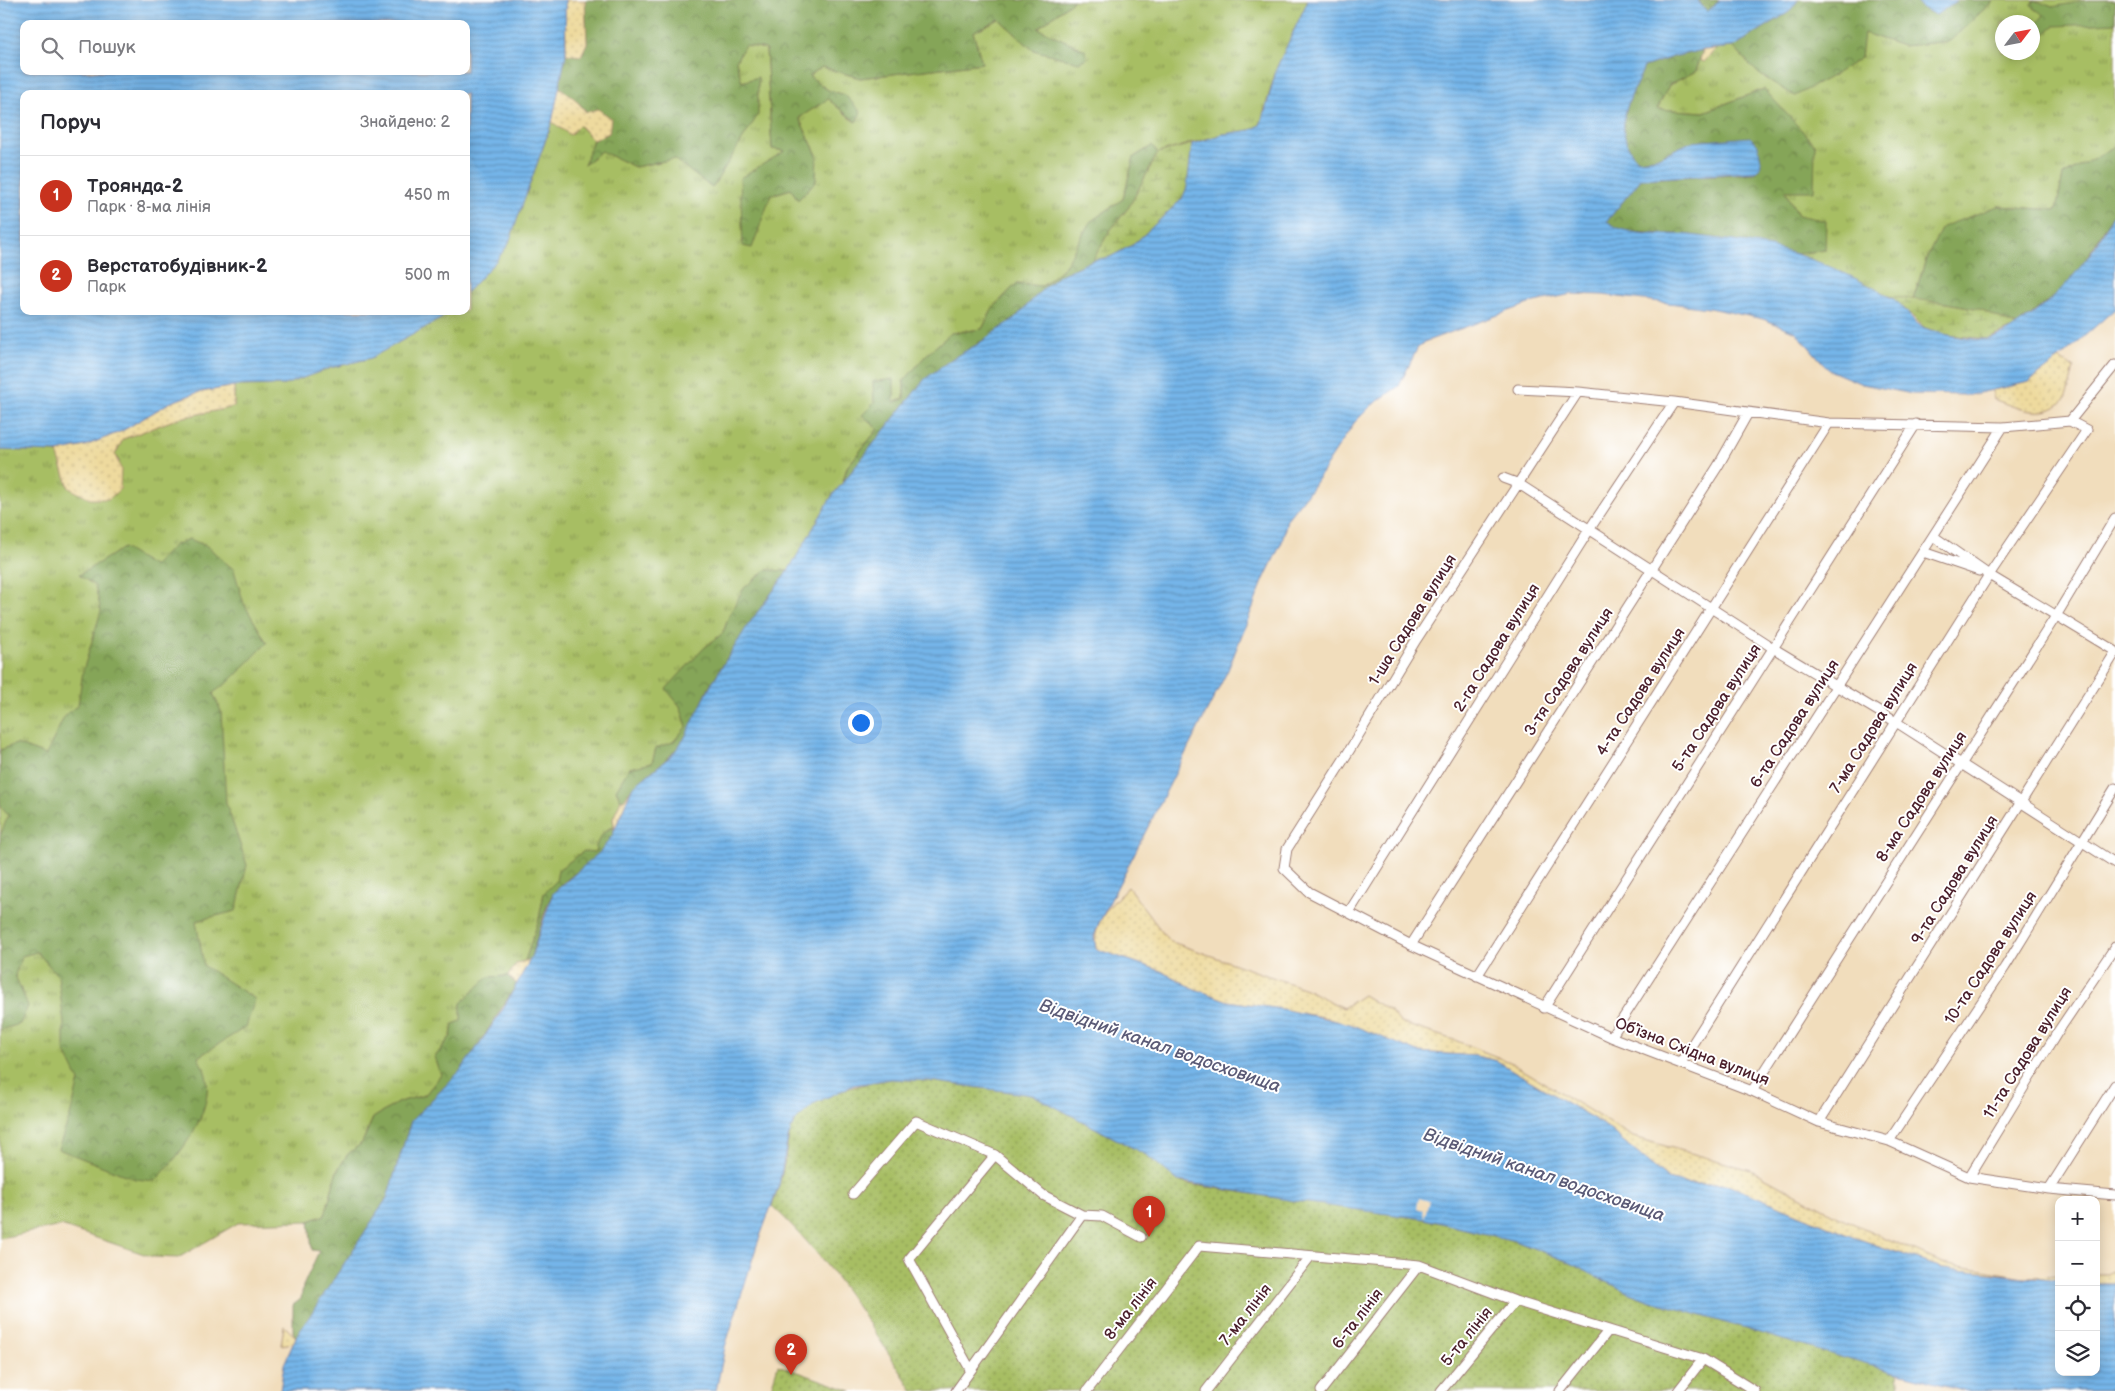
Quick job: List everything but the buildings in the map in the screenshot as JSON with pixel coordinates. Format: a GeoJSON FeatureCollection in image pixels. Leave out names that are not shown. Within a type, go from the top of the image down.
{"type":"FeatureCollection","features":[{"type":"Feature","properties":{"kind":"street"},"geometry":{"type":"LineString","coordinates":[[1518,389],[1578,392],[1674,402],[1829,422],[2003,427],[2070,421],[2115,365]]}},
{"type":"Feature","properties":{"kind":"street","name":"1-ша Садова вулиця"},"geometry":{"type":"LineString","coordinates":[[1284,868],[1287,849],[1416,640],[1578,392]]}},
{"type":"Feature","properties":{"kind":"street","name":"2-га Садова вулиця"},"geometry":{"type":"LineString","coordinates":[[1349,912],[1590,530],[1674,402]]}},
{"type":"Feature","properties":{"kind":"street","name":"3-тя Садова вулиця"},"geometry":{"type":"LineString","coordinates":[[1411,945],[1653,569],[1718,466],[1748,413]]}},
{"type":"Feature","properties":{"kind":"street","name":"7-ма Садова вулиця"},"geometry":{"type":"LineString","coordinates":[[1681,1062],[1989,575],[2087,430],[2070,421]]}},
{"type":"Feature","properties":{"kind":"street","name":"4-та Садова вулиця"},"geometry":{"type":"LineString","coordinates":[[1477,976],[1712,609],[1829,422]]}},
{"type":"Feature","properties":{"kind":"street","name":"5-та Садова вулиця"},"geometry":{"type":"LineString","coordinates":[[1544,1008],[1916,424]]}},
{"type":"Feature","properties":{"kind":"street","name":"6-та Садова вулиця"},"geometry":{"type":"LineString","coordinates":[[1611,1037],[2003,427]]}},
{"type":"Feature","properties":{"kind":"street"},"geometry":{"type":"LineString","coordinates":[[1503,478],[1519,484],[1773,648],[1896,722],[2115,863]]}},
{"type":"Feature","properties":{"kind":"street","name":"8-ма Садова вулиця"},"geometry":{"type":"LineString","coordinates":[[1752,1090],[2056,616],[2115,518]]}},
{"type":"Feature","properties":{"kind":"street"},"geometry":{"type":"LineString","coordinates":[[1933,536],[1989,575],[2115,652]]}},
{"type":"Feature","properties":{"kind":"street"},"geometry":{"type":"LineString","coordinates":[[1923,552],[1989,575]]}},
{"type":"Feature","properties":{"kind":"street","name":"9-та Садова вулиця"},"geometry":{"type":"LineString","coordinates":[[1819,1122],[2115,652]]}},
{"type":"Feature","properties":{"kind":"street","name":"10-та Садова вулиця"},"geometry":{"type":"LineString","coordinates":[[1889,1141],[2005,967],[2115,788]]}},
{"type":"Feature","properties":{"kind":"street","name":"Обʼїзна Східна вулиця"},"geometry":{"type":"LineString","coordinates":[[1284,868],[1309,892],[1411,945],[1544,1008],[1611,1037],[1752,1090],[1819,1122],[1889,1141],[1969,1177],[2049,1189],[2115,1195]]}},
{"type":"Feature","properties":{"kind":"street","name":"11-та Садова вулиця"},"geometry":{"type":"LineString","coordinates":[[1969,1177],[2057,1033],[2115,947]]}},
{"type":"Feature","properties":{"kind":"street"},"geometry":{"type":"LineString","coordinates":[[2049,1189],[2115,1085]]}},
{"type":"Feature","properties":{"kind":"street"},"geometry":{"type":"LineString","coordinates":[[853,1194],[916,1120],[995,1155],[1043,1195],[1082,1216],[1102,1216],[1141,1237]]}},
{"type":"Feature","properties":{"kind":"street"},"geometry":{"type":"LineString","coordinates":[[970,1369],[909,1259],[995,1155]]}},
{"type":"Feature","properties":{"kind":"street"},"geometry":{"type":"LineString","coordinates":[[956,1391],[1082,1216]]}},
{"type":"Feature","properties":{"kind":"street","name":"8-ма лінія"},"geometry":{"type":"LineString","coordinates":[[1087,1391],[1199,1246],[1310,1257]]}},
{"type":"Feature","properties":{"kind":"street"},"geometry":{"type":"LineString","coordinates":[[1310,1257],[1419,1265],[1515,1302],[1703,1359],[1755,1391]]}},
{"type":"Feature","properties":{"kind":"street","name":"7-ма лінія"},"geometry":{"type":"LineString","coordinates":[[1206,1391],[1310,1257]]}},
{"type":"Feature","properties":{"kind":"street","name":"6-та лінія"},"geometry":{"type":"LineString","coordinates":[[1321,1391],[1419,1265]]}},
{"type":"Feature","properties":{"kind":"street","name":"5-та лінія"},"geometry":{"type":"LineString","coordinates":[[1442,1391],[1515,1302]]}},
{"type":"Feature","properties":{"kind":"street"},"geometry":{"type":"LineString","coordinates":[[1560,1391],[1608,1331]]}},
{"type":"Feature","properties":{"kind":"street"},"geometry":{"type":"LineString","coordinates":[[1678,1391],[1703,1359]]}},
{"type":"Feature","properties":{"kind":"green space"},"geometry":{"type":"Polygon","coordinates":[[[585,0],[1074,0],[1038,28],[1085,50],[1087,58],[1079,62],[1033,50],[999,19],[973,32],[982,63],[860,78],[822,67],[809,76],[828,90],[845,95],[861,112],[856,122],[828,99],[799,118],[817,155],[816,181],[798,200],[791,189],[771,195],[752,248],[743,246],[740,178],[785,151],[772,149],[766,49],[745,45],[736,61],[742,82],[758,77],[758,115],[712,188],[674,159],[635,167],[601,151],[584,165],[593,140],[609,133],[559,87],[566,54],[581,56],[587,43],[585,0]]]}},
{"type":"Feature","properties":{"kind":"green space"},"geometry":{"type":"Polygon","coordinates":[[[1074,0],[1308,0],[1277,67],[1260,125],[1251,130],[1223,134],[1158,153],[1152,146],[1134,157],[1123,199],[1090,222],[1065,266],[1042,286],[1016,284],[993,308],[982,329],[951,333],[926,356],[904,381],[904,399],[894,402],[878,429],[847,467],[843,482],[832,496],[788,571],[781,570],[730,613],[723,633],[704,648],[680,706],[687,726],[673,743],[656,748],[652,763],[616,790],[621,800],[613,819],[614,827],[609,828],[595,852],[556,881],[544,893],[539,919],[525,961],[517,963],[508,976],[488,977],[461,1022],[453,1024],[451,1036],[435,1057],[441,1075],[425,1095],[399,1102],[373,1118],[362,1143],[348,1154],[337,1171],[325,1215],[309,1221],[238,1223],[178,1258],[153,1257],[61,1226],[0,1238],[0,450],[57,452],[69,488],[120,462],[115,455],[123,439],[179,418],[234,407],[234,386],[284,385],[330,368],[371,358],[445,315],[470,315],[470,289],[508,245],[552,122],[570,135],[578,125],[593,140],[585,164],[601,151],[635,167],[674,159],[757,78],[742,82],[736,61],[744,45],[766,49],[772,149],[786,151],[771,195],[791,189],[798,199],[817,155],[799,118],[828,99],[855,122],[845,95],[828,90],[809,76],[822,67],[860,78],[982,63],[973,32],[999,19],[1033,50],[1084,50],[1038,28],[1074,0]]]}},
{"type":"Feature","properties":{"kind":"green space"},"geometry":{"type":"Polygon","coordinates":[[[1697,0],[1720,0],[1707,12],[1697,0]]]}},
{"type":"Feature","properties":{"kind":"green space"},"geometry":{"type":"Polygon","coordinates":[[[1798,0],[1915,0],[1922,8],[1936,15],[1957,0],[1994,0],[1950,41],[1903,46],[1864,33],[1861,58],[1795,96],[1759,74],[1733,47],[1789,12],[1798,0]]]}},
{"type":"Feature","properties":{"kind":"green space"},"geometry":{"type":"Polygon","coordinates":[[[1994,0],[2115,0],[2115,146],[2063,176],[2056,210],[1998,206],[1926,259],[1913,300],[1887,296],[1854,279],[1796,254],[1825,250],[1798,215],[1785,191],[1764,89],[1704,112],[1657,109],[1669,85],[1696,71],[1700,60],[1704,62],[1716,49],[1733,47],[1759,74],[1864,33],[1903,46],[1949,41],[1994,0]]]}},
{"type":"Feature","properties":{"kind":"green space"},"geometry":{"type":"Polygon","coordinates":[[[2035,0],[2052,7],[2089,0],[2115,0],[2115,23],[2054,26],[2040,38],[2040,20],[2044,15],[2031,6],[2035,0]]]}},
{"type":"Feature","properties":{"kind":"green space"},"geometry":{"type":"Polygon","coordinates":[[[1703,50],[1696,71],[1669,85],[1657,109],[1704,112],[1764,89],[1815,145],[1814,191],[1785,191],[1798,215],[1826,221],[1825,250],[1796,254],[1768,247],[1690,235],[1630,232],[1615,228],[1607,221],[1641,179],[1755,173],[1762,165],[1691,142],[1656,158],[1637,160],[1629,148],[1625,136],[1625,114],[1644,67],[1672,57],[1703,50]]]}},
{"type":"Feature","properties":{"kind":"green space"},"geometry":{"type":"Polygon","coordinates":[[[1192,144],[1187,188],[1182,199],[1134,244],[1110,257],[1093,260],[1109,232],[1129,207],[1158,153],[1192,144]]]}},
{"type":"Feature","properties":{"kind":"green space"},"geometry":{"type":"Polygon","coordinates":[[[1152,146],[1158,153],[1129,207],[1109,232],[1093,260],[1058,276],[1015,318],[978,344],[953,358],[925,379],[843,482],[847,467],[878,429],[862,415],[874,403],[873,382],[894,379],[894,402],[904,399],[904,381],[926,355],[951,333],[982,329],[993,308],[1016,284],[1043,286],[1065,266],[1090,222],[1123,199],[1134,157],[1152,146]]]}},
{"type":"Feature","properties":{"kind":"green space"},"geometry":{"type":"Polygon","coordinates":[[[2115,146],[2115,210],[2111,218],[2081,267],[2065,287],[2017,326],[1979,309],[1913,300],[1926,259],[1942,227],[1998,206],[2056,210],[2063,176],[2115,146]]]}},
{"type":"Feature","properties":{"kind":"green space"},"geometry":{"type":"Polygon","coordinates":[[[1887,296],[1979,309],[2017,326],[1988,339],[1948,335],[1925,328],[1897,302],[1887,296]]]}},
{"type":"Feature","properties":{"kind":"green space"},"geometry":{"type":"Polygon","coordinates":[[[189,539],[207,546],[234,570],[244,604],[267,643],[230,681],[213,693],[221,711],[226,803],[247,865],[236,911],[196,921],[204,966],[255,999],[246,1027],[198,1057],[205,1073],[207,1089],[200,1118],[184,1146],[155,1181],[135,1179],[58,1149],[70,1116],[79,1081],[64,1050],[64,1024],[58,976],[37,952],[22,956],[15,975],[28,1006],[20,1024],[0,1030],[0,836],[8,816],[0,805],[0,750],[16,744],[46,755],[65,715],[78,705],[83,671],[101,611],[95,586],[79,575],[123,548],[153,566],[175,545],[189,539]]]}},
{"type":"Feature","properties":{"kind":"green space"},"geometry":{"type":"Polygon","coordinates":[[[766,570],[788,571],[768,597],[710,686],[683,741],[624,800],[621,800],[616,790],[629,768],[652,763],[656,748],[673,742],[687,726],[680,706],[666,689],[704,648],[723,633],[730,613],[744,588],[766,570]]]}},
{"type":"Feature","properties":{"kind":"green space"},"geometry":{"type":"Polygon","coordinates":[[[614,827],[607,845],[599,854],[559,886],[553,894],[544,915],[530,960],[525,961],[539,919],[544,893],[556,881],[558,870],[584,851],[595,852],[601,836],[614,827]]]}},
{"type":"Feature","properties":{"kind":"green space"},"geometry":{"type":"Polygon","coordinates":[[[508,976],[517,984],[460,1071],[411,1121],[387,1198],[296,1337],[293,1332],[293,1305],[301,1299],[303,1286],[319,1251],[312,1250],[309,1221],[325,1215],[337,1171],[348,1154],[362,1143],[373,1118],[399,1102],[425,1095],[441,1075],[435,1057],[451,1036],[453,1024],[461,1021],[461,1003],[488,977],[508,976]]]}},
{"type":"Feature","properties":{"kind":"green space"},"geometry":{"type":"Polygon","coordinates":[[[891,1079],[930,1081],[1033,1095],[1148,1156],[1178,1181],[1187,1184],[1424,1219],[1515,1241],[1564,1260],[1627,1292],[1648,1300],[1898,1373],[1900,1391],[913,1391],[831,1270],[793,1226],[772,1206],[782,1175],[791,1129],[800,1114],[810,1105],[836,1092],[891,1079]]]}},
{"type":"Feature","properties":{"kind":"green space"},"geometry":{"type":"Polygon","coordinates":[[[778,1365],[852,1391],[770,1391],[778,1365]]]}},
{"type":"Feature","properties":{"kind":"sand"},"geometry":{"type":"Polygon","coordinates":[[[565,0],[585,0],[587,43],[581,56],[566,54],[565,0]]]}},
{"type":"Feature","properties":{"kind":"sand"},"geometry":{"type":"Polygon","coordinates":[[[1716,49],[1704,62],[1700,60],[1703,50],[1716,49]]]}},
{"type":"Feature","properties":{"kind":"sand"},"geometry":{"type":"Polygon","coordinates":[[[559,87],[575,99],[586,112],[598,109],[611,118],[609,133],[593,140],[579,125],[570,135],[552,122],[559,87]]]}},
{"type":"Feature","properties":{"kind":"sand"},"geometry":{"type":"Polygon","coordinates":[[[2059,359],[2074,368],[2066,397],[2052,409],[2044,411],[2026,410],[1993,399],[1992,390],[2029,382],[2059,359]]]}},
{"type":"Feature","properties":{"kind":"sand"},"geometry":{"type":"Polygon","coordinates":[[[234,386],[234,407],[179,418],[123,439],[115,455],[121,469],[120,489],[109,499],[90,499],[69,488],[57,452],[85,446],[122,431],[169,403],[196,393],[234,386]]]}},
{"type":"Feature","properties":{"kind":"sand"},"geometry":{"type":"Polygon","coordinates":[[[632,788],[615,828],[613,819],[621,800],[624,800],[632,788]]]}},
{"type":"Feature","properties":{"kind":"sand"},"geometry":{"type":"Polygon","coordinates":[[[1128,887],[1169,941],[1306,989],[1343,1008],[1363,995],[1390,1011],[1401,1023],[1457,1041],[1510,1062],[1633,1137],[1751,1170],[1841,1218],[1942,1263],[2024,1277],[2055,1276],[2055,1281],[1942,1268],[1856,1238],[1726,1184],[1688,1184],[1668,1179],[1604,1125],[1497,1061],[1476,1056],[1418,1052],[1324,1017],[1228,1001],[1195,989],[1161,971],[1096,949],[1095,939],[1100,922],[1115,900],[1128,887]]]}},
{"type":"Feature","properties":{"kind":"sand"},"geometry":{"type":"Polygon","coordinates":[[[530,960],[517,984],[508,976],[517,963],[530,960]]]}},
{"type":"Feature","properties":{"kind":"sand"},"geometry":{"type":"Polygon","coordinates":[[[2115,1269],[2115,1283],[2100,1283],[2100,1274],[2107,1274],[2115,1269]]]}},
{"type":"Feature","properties":{"kind":"sand"},"geometry":{"type":"Polygon","coordinates":[[[284,1326],[296,1337],[292,1347],[293,1343],[281,1345],[284,1326]]]}},
{"type":"Feature","properties":{"kind":"water"},"geometry":{"type":"Polygon","coordinates":[[[0,0],[565,0],[566,54],[552,122],[508,245],[470,289],[470,90],[20,90],[20,315],[445,315],[371,358],[330,368],[284,385],[234,386],[196,393],[169,403],[122,431],[85,446],[57,452],[0,450],[0,0]]]}},
{"type":"Feature","properties":{"kind":"water","name":"Відвідний канал водосховища"},"geometry":{"type":"Polygon","coordinates":[[[1308,0],[1697,0],[1707,12],[1720,0],[1798,0],[1789,12],[1733,47],[1703,50],[1672,57],[1644,67],[1625,114],[1625,136],[1629,148],[1637,160],[1656,158],[1691,142],[1750,137],[1758,145],[1762,165],[1755,172],[1641,179],[1607,221],[1616,227],[1636,233],[1691,235],[1786,251],[1818,262],[1865,283],[1895,300],[1920,326],[1939,333],[1974,339],[1988,339],[2008,331],[2025,320],[2040,309],[2066,284],[2088,257],[2115,210],[2115,309],[2052,365],[2029,382],[1970,395],[1912,394],[1862,384],[1829,370],[1796,332],[1763,319],[1709,308],[1603,295],[1572,294],[1534,302],[1424,342],[1417,349],[1399,386],[1371,406],[1354,423],[1311,489],[1287,519],[1282,542],[1264,579],[1228,670],[1098,925],[1094,937],[1096,949],[1161,971],[1195,989],[1228,1001],[1282,1009],[1350,1024],[1418,1052],[1476,1056],[1497,1061],[1604,1125],[1668,1179],[1688,1184],[1726,1184],[1856,1238],[1942,1268],[2055,1281],[2055,1376],[2100,1376],[2100,1283],[2115,1283],[2115,1391],[1966,1391],[1861,1363],[1648,1300],[1627,1292],[1564,1260],[1515,1241],[1424,1219],[1294,1201],[1178,1181],[1148,1156],[1033,1095],[930,1081],[891,1079],[854,1085],[815,1103],[794,1122],[788,1138],[779,1185],[757,1245],[725,1347],[716,1391],[280,1391],[284,1364],[296,1337],[387,1198],[411,1121],[460,1071],[503,1009],[530,960],[553,893],[601,851],[612,836],[632,788],[672,755],[684,739],[713,681],[748,625],[788,571],[832,496],[925,379],[953,358],[978,344],[1015,318],[1058,276],[1093,260],[1110,257],[1134,244],[1182,199],[1187,187],[1192,144],[1223,134],[1251,130],[1260,125],[1277,67],[1308,0]]]}},
{"type":"Feature","properties":{"kind":"water"},"geometry":{"type":"Polygon","coordinates":[[[1915,0],[1957,0],[1936,15],[1922,8],[1915,0]]]}},
{"type":"Feature","properties":{"kind":"pier"},"geometry":{"type":"Polygon","coordinates":[[[1419,1198],[1429,1201],[1424,1219],[1423,1210],[1417,1208],[1419,1198]]]}},
{"type":"Feature","properties":{"kind":"place","name":"Троянда-2"},"geometry":{"type":"Point","coordinates":[1149,1237]}},
{"type":"Feature","properties":{"kind":"place","name":"Верстатобудівник-2"},"geometry":{"type":"Point","coordinates":[791,1375]}}]}
